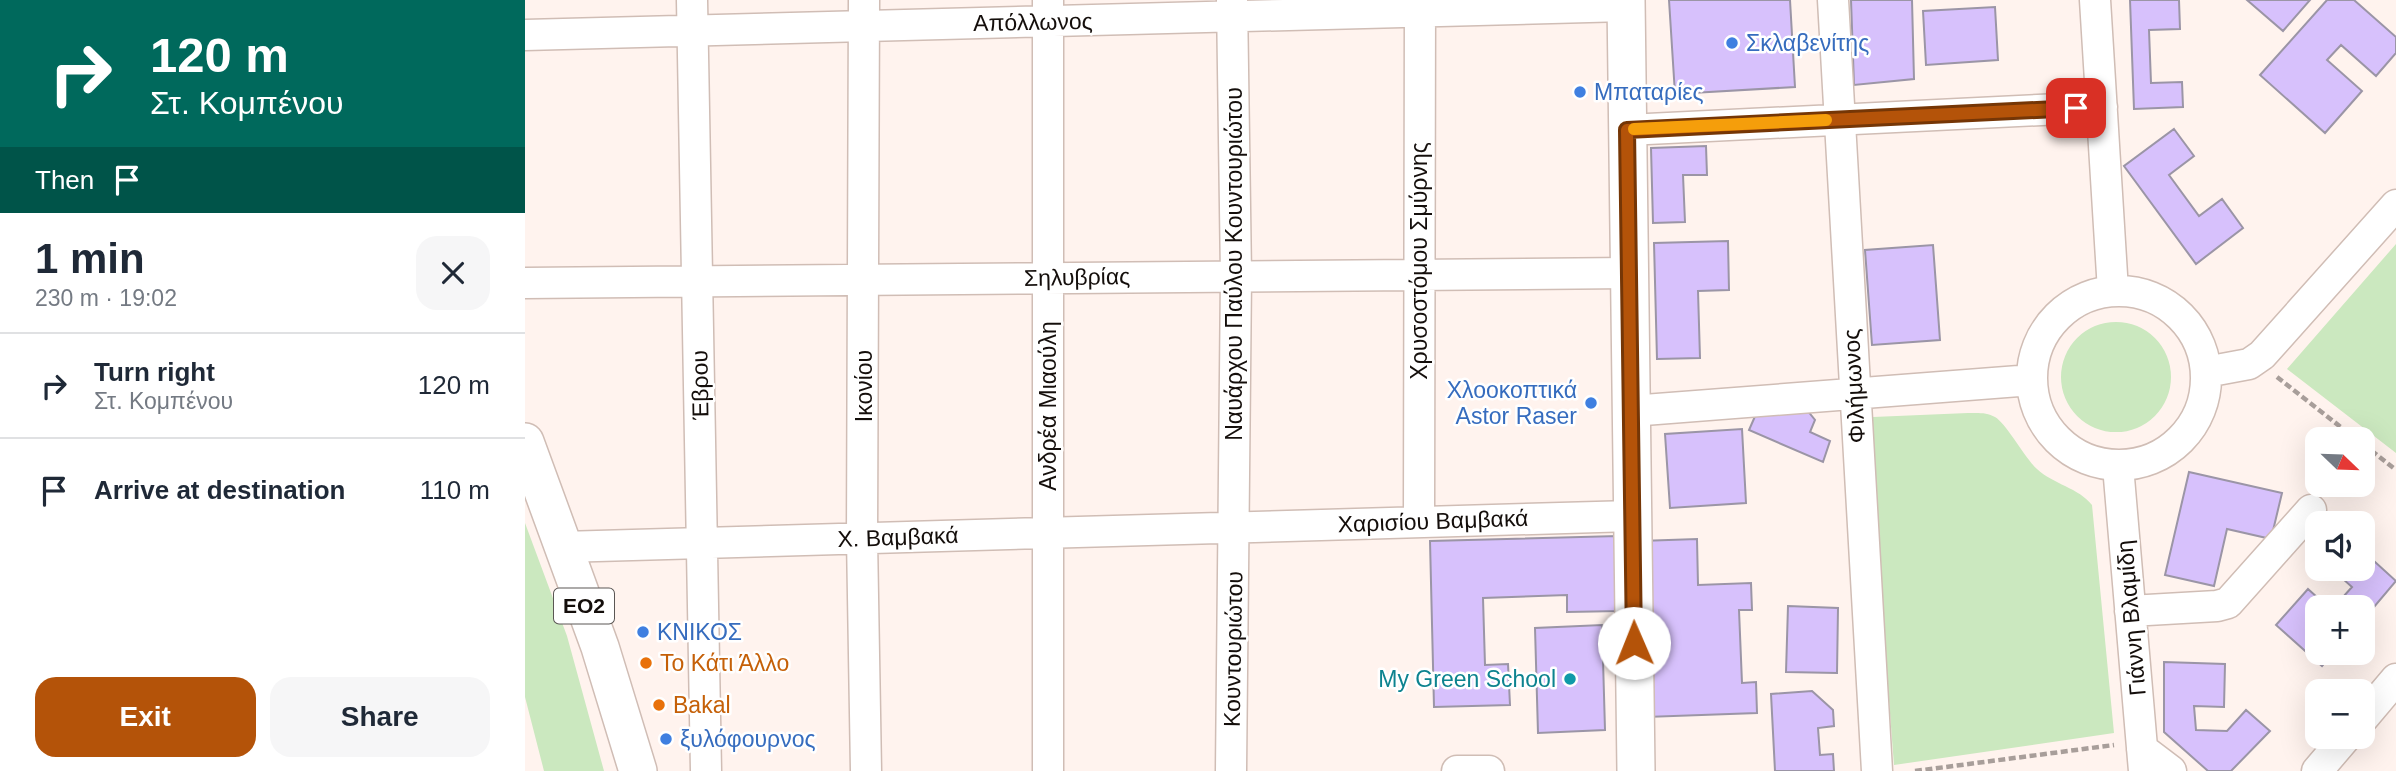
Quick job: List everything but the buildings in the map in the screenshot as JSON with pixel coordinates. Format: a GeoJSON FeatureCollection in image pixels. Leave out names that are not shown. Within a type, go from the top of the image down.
{"type":"FeatureCollection","features":[{"type":"Feature","properties":{"kind":"main road"},"geometry":{"type":"LineString","coordinates":[[1626,3],[1636,771]]}},
{"type":"Feature","properties":{"kind":"main road","name":"ΕΟ2"},"geometry":{"type":"LineString","coordinates":[[525,442],[613,685],[638,771]]}},
{"type":"Feature","properties":{"kind":"street","name":"Έβρου"},"geometry":{"type":"LineString","coordinates":[[692,0],[706,771]]}},
{"type":"Feature","properties":{"kind":"street","name":"Φιλήμωνος"},"geometry":{"type":"LineString","coordinates":[[1833,0],[1877,771]]}},
{"type":"Feature","properties":{"kind":"street"},"geometry":{"type":"LineString","coordinates":[[2095,0],[2113,290]]}},
{"type":"Feature","properties":{"kind":"street","name":"Απόλλωνος"},"geometry":{"type":"LineString","coordinates":[[525,35],[694,31],[865,13],[1626,3]]}},
{"type":"Feature","properties":{"kind":"street","name":"Χρυσοστόμου Σμύρνης"},"geometry":{"type":"LineString","coordinates":[[1419,522],[1420,6]]}},
{"type":"Feature","properties":{"kind":"street","name":"Ναυάρχου Παύλου Κουντουριώτου"},"geometry":{"type":"LineString","coordinates":[[1232,8],[1236,276],[1234,527]]}},
{"type":"Feature","properties":{"kind":"street","name":"Ανδρέα Μιαούλη"},"geometry":{"type":"LineString","coordinates":[[1048,11],[1048,771]]}},
{"type":"Feature","properties":{"kind":"street","name":"Ικονίου"},"geometry":{"type":"LineString","coordinates":[[865,13],[862,538],[866,771]]}},
{"type":"Feature","properties":{"kind":"street"},"geometry":{"type":"LineString","coordinates":[[1627,130],[2102,107]]}},
{"type":"Feature","properties":{"kind":"street"},"geometry":{"type":"LineString","coordinates":[[2206,372],[2255,361],[2268,350],[2396,205]]}},
{"type":"Feature","properties":{"kind":"street","name":"Σηλυβρίας"},"geometry":{"type":"LineString","coordinates":[[525,283],[1629,273]]}},
{"type":"Feature","properties":{"kind":"street"},"geometry":{"type":"LineString","coordinates":[[2113,290],[2136,292],[2158,299],[2177,312],[2197,339],[2206,372],[2206,388],[2200,410],[2189,431],[2179,442],[2153,459],[2118,466],[2084,459],[2067,449],[2052,435],[2041,419],[2034,400],[2032,380],[2037,348],[2054,319],[2081,299],[2113,290]]}},
{"type":"Feature","properties":{"kind":"street"},"geometry":{"type":"LineString","coordinates":[[1631,411],[2032,380]]}},
{"type":"Feature","properties":{"kind":"street","name":"Γιάννη Βλαμίδη"},"geometry":{"type":"LineString","coordinates":[[2118,466],[2143,760]]}},
{"type":"Feature","properties":{"kind":"street"},"geometry":{"type":"LineString","coordinates":[[2130,611],[2228,603],[2311,510]]}},
{"type":"Feature","properties":{"kind":"street","name":"Χαρισίου Βαμβακά"},"geometry":{"type":"LineString","coordinates":[[1234,527],[1632,516]]}},
{"type":"Feature","properties":{"kind":"street","name":"Χ. Βαμβακά"},"geometry":{"type":"LineString","coordinates":[[562,547],[1234,527]]}},
{"type":"Feature","properties":{"kind":"street","name":"Κουντουριώτου"},"geometry":{"type":"LineString","coordinates":[[1231,771],[1234,527]]}},
{"type":"Feature","properties":{"kind":"street"},"geometry":{"type":"LineString","coordinates":[[2375,704],[2396,679]]}},
{"type":"Feature","properties":{"kind":"street"},"geometry":{"type":"LineString","coordinates":[[2317,771],[2336,749]]}},
{"type":"Feature","properties":{"kind":"street"},"geometry":{"type":"LineString","coordinates":[[2143,760],[2171,771]]}},
{"type":"Feature","properties":{"kind":"street"},"geometry":{"type":"LineString","coordinates":[[1457,771],[1489,771]]}},
{"type":"Feature","properties":{"kind":"path"},"geometry":{"type":"LineString","coordinates":[[2255,361],[2340,427]]}},
{"type":"Feature","properties":{"kind":"path"},"geometry":{"type":"LineString","coordinates":[[2375,453],[2396,470]]}},
{"type":"Feature","properties":{"kind":"path"},"geometry":{"type":"LineString","coordinates":[[1915,771],[2105,745],[2143,760]]}},
{"type":"Feature","properties":{"kind":"green space"},"geometry":{"type":"Polygon","coordinates":[[[2396,244],[2396,453],[2375,437],[2375,427],[2362,427],[2287,369],[2396,244]]]}},
{"type":"Feature","properties":{"kind":"green space"},"geometry":{"type":"Polygon","coordinates":[[[2116,322],[2137,326],[2155,338],[2167,356],[2171,377],[2167,398],[2155,416],[2137,428],[2116,432],[2095,428],[2077,416],[2065,398],[2061,377],[2065,356],[2077,338],[2095,326],[2116,322]]]}},
{"type":"Feature","properties":{"kind":"green space"},"geometry":{"type":"Polygon","coordinates":[[[1968,413],[1995,417],[2037,469],[2080,494],[2092,505],[2114,733],[1894,765],[1868,427],[1873,417],[1968,413]]]}},
{"type":"Feature","properties":{"kind":"green space"},"geometry":{"type":"Polygon","coordinates":[[[525,523],[567,636],[604,771],[544,771],[525,697],[525,523]]]}},
{"type":"Feature","properties":{"kind":"slow traffic"},"geometry":{"type":"LineString","coordinates":[[1634,129],[1826,120]]}},
{"type":"Feature","properties":{"kind":"place","name":"Σκλαβενίτης"},"geometry":{"type":"Point","coordinates":[1732,43]}},
{"type":"Feature","properties":{"kind":"place","name":"Μπαταρίες"},"geometry":{"type":"Point","coordinates":[1580,92]}},
{"type":"Feature","properties":{"kind":"place","name":"Χλοοκοπτικά Astor Raser"},"geometry":{"type":"Point","coordinates":[1591,403]}},
{"type":"Feature","properties":{"kind":"place","name":"ΚΝΙΚΟΣ"},"geometry":{"type":"Point","coordinates":[643,632]}},
{"type":"Feature","properties":{"kind":"place","name":"Το Κάτι Άλλο"},"geometry":{"type":"Point","coordinates":[646,663]}},
{"type":"Feature","properties":{"kind":"place","name":"My Green School"},"geometry":{"type":"Point","coordinates":[1570,679]}},
{"type":"Feature","properties":{"kind":"place","name":"Bakal"},"geometry":{"type":"Point","coordinates":[659,705]}},
{"type":"Feature","properties":{"kind":"place","name":"ξυλόφουρνος"},"geometry":{"type":"Point","coordinates":[666,739]}},
{"type":"Feature","properties":{"kind":"route"},"geometry":{"type":"LineString","coordinates":[[1634,643],[1627,130],[2076,108]]}}]}
